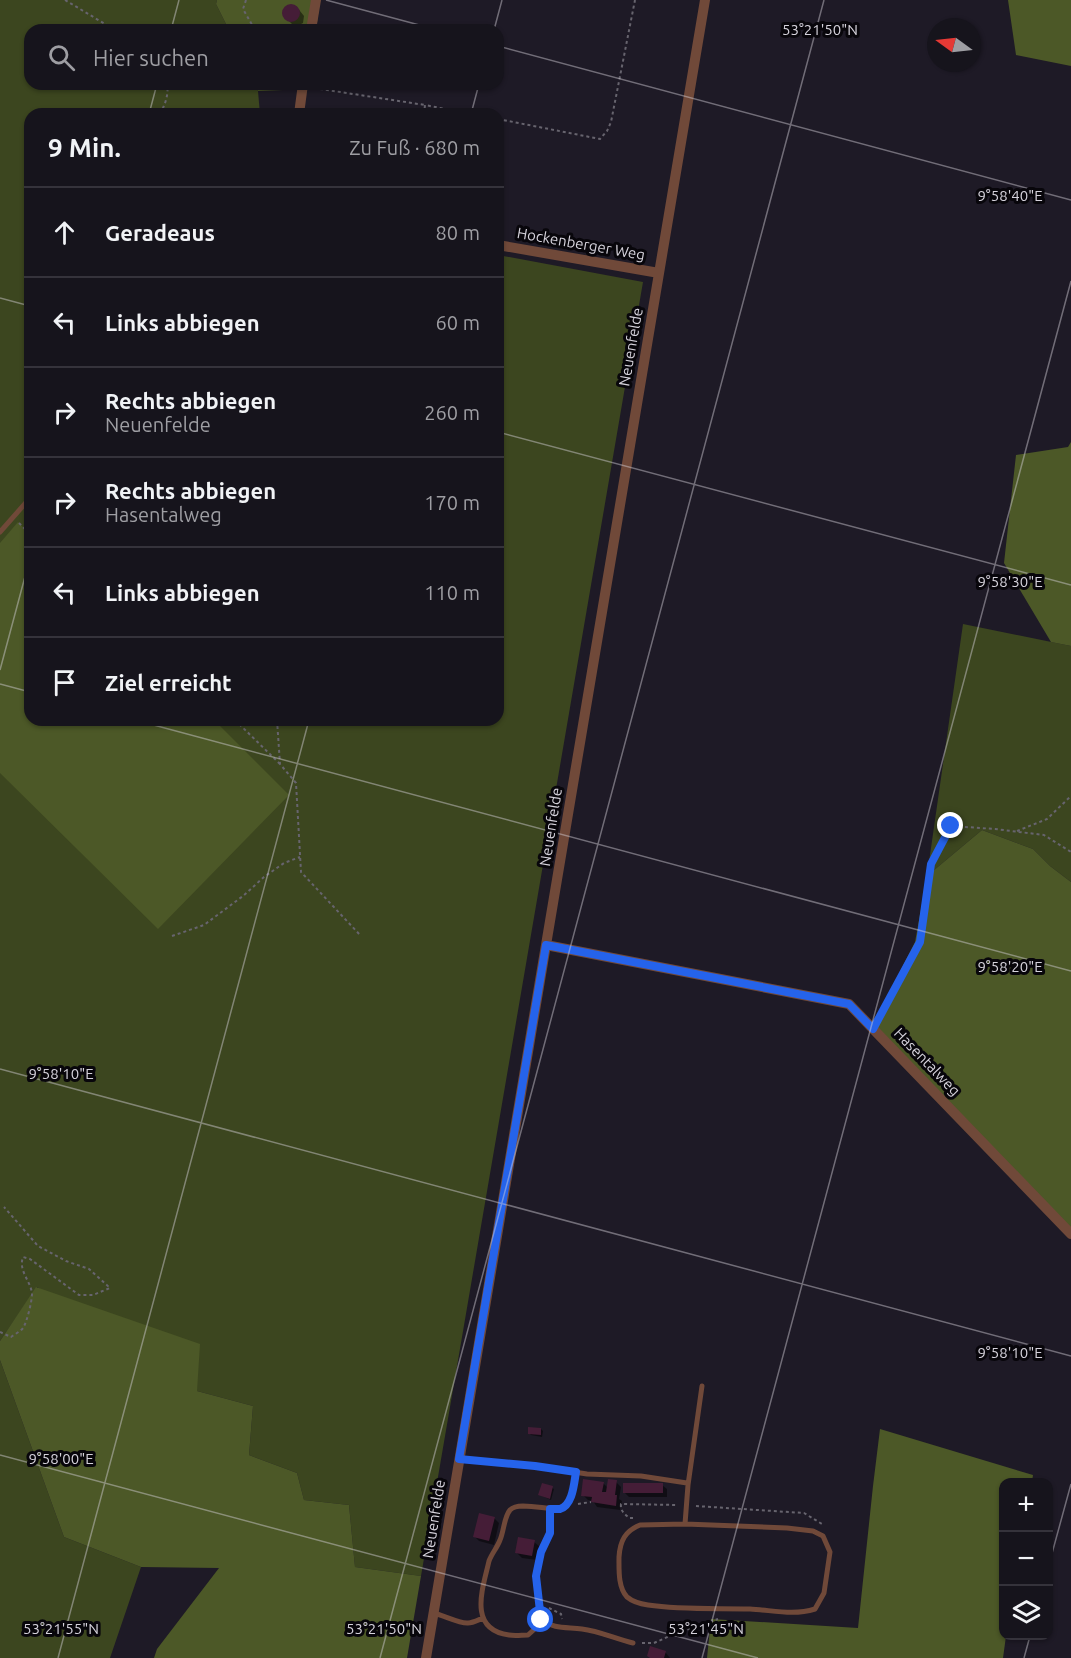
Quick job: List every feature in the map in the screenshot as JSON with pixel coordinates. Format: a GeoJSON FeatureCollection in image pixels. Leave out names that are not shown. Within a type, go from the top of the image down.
{"type":"FeatureCollection","features":[{"type":"Feature","properties":{"kind":"street"},"geometry":{"type":"LineString","coordinates":[[312,24],[316,0]]}},
{"type":"Feature","properties":{"kind":"street","name":"Neuenfelde"},"geometry":{"type":"LineString","coordinates":[[426,1658],[705,0]]}},
{"type":"Feature","properties":{"kind":"street"},"geometry":{"type":"LineString","coordinates":[[300,108],[302,90]]}},
{"type":"Feature","properties":{"kind":"street","name":"Hockenberger Weg"},"geometry":{"type":"LineString","coordinates":[[504,246],[659,273]]}},
{"type":"Feature","properties":{"kind":"street","name":"Hasentalweg"},"geometry":{"type":"LineString","coordinates":[[546,945],[849,1004],[1071,1234]]}},
{"type":"Feature","properties":{"kind":"lane"},"geometry":{"type":"LineString","coordinates":[[0,532],[24,505]]}},
{"type":"Feature","properties":{"kind":"lane"},"geometry":{"type":"LineString","coordinates":[[685,1524],[702,1386]]}},
{"type":"Feature","properties":{"kind":"lane"},"geometry":{"type":"LineString","coordinates":[[459,1459],[576,1472],[641,1476],[688,1485]]}},
{"type":"Feature","properties":{"kind":"lane"},"geometry":{"type":"LineString","coordinates":[[550,1509],[550,1533],[541,1552],[536,1576],[541,1620],[538,1626],[528,1635],[508,1635],[489,1628],[480,1609],[489,1560],[499,1544],[510,1510],[516,1506],[560,1509],[566,1505],[572,1494],[576,1472]]}},
{"type":"Feature","properties":{"kind":"lane"},"geometry":{"type":"LineString","coordinates":[[685,1524],[813,1531],[823,1536],[830,1552],[824,1593],[814,1609],[804,1613],[657,1606],[635,1602],[627,1597],[621,1587],[619,1571],[619,1552],[624,1535],[640,1525],[685,1524]]}},
{"type":"Feature","properties":{"kind":"lane"},"geometry":{"type":"LineString","coordinates":[[434,1613],[469,1624],[483,1618]]}},
{"type":"Feature","properties":{"kind":"lane"},"geometry":{"type":"LineString","coordinates":[[541,1620],[550,1627],[583,1629],[633,1644]]}},
{"type":"Feature","properties":{"kind":"path"},"geometry":{"type":"LineString","coordinates":[[65,0],[105,24]]}},
{"type":"Feature","properties":{"kind":"path"},"geometry":{"type":"LineString","coordinates":[[246,0],[243,9],[252,24]]}},
{"type":"Feature","properties":{"kind":"path"},"geometry":{"type":"LineString","coordinates":[[504,120],[600,139],[604,136],[611,122],[635,0]]}},
{"type":"Feature","properties":{"kind":"path"},"geometry":{"type":"LineString","coordinates":[[164,108],[168,90]]}},
{"type":"Feature","properties":{"kind":"path"},"geometry":{"type":"LineString","coordinates":[[334,90],[440,108]]}},
{"type":"Feature","properties":{"kind":"path"},"geometry":{"type":"LineString","coordinates":[[11,519],[24,528]]}},
{"type":"Feature","properties":{"kind":"path"},"geometry":{"type":"LineString","coordinates":[[241,726],[296,783],[301,872],[361,936]]}},
{"type":"Feature","properties":{"kind":"path"},"geometry":{"type":"LineString","coordinates":[[277,726],[280,764]]}},
{"type":"Feature","properties":{"kind":"path"},"geometry":{"type":"LineString","coordinates":[[873,1029],[920,942],[931,864],[951,826],[1017,831],[1047,819],[1071,796]]}},
{"type":"Feature","properties":{"kind":"path"},"geometry":{"type":"LineString","coordinates":[[995,829],[1044,835],[1071,852]]}},
{"type":"Feature","properties":{"kind":"path"},"geometry":{"type":"LineString","coordinates":[[172,936],[204,925],[243,897],[264,877],[284,863],[300,857]]}},
{"type":"Feature","properties":{"kind":"path"},"geometry":{"type":"LineString","coordinates":[[0,1332],[11,1337],[23,1329],[28,1313],[32,1294],[22,1270],[23,1257],[30,1259],[79,1295],[93,1295],[110,1288],[89,1269],[66,1261],[38,1246],[4,1207]]}},
{"type":"Feature","properties":{"kind":"path"},"geometry":{"type":"LineString","coordinates":[[635,1518],[629,1518],[620,1508],[621,1504],[687,1505],[804,1513],[824,1525]]}},
{"type":"Feature","properties":{"kind":"path"},"geometry":{"type":"LineString","coordinates":[[547,1606],[561,1614],[565,1627]]}},
{"type":"Feature","properties":{"kind":"path"},"geometry":{"type":"LineString","coordinates":[[633,1644],[654,1643],[722,1617]]}},
{"type":"Feature","properties":{"kind":"green space"},"geometry":{"type":"Polygon","coordinates":[[[0,0],[217,0],[216,4],[226,24],[24,24],[24,90],[257,90],[259,108],[24,108],[24,726],[504,726],[504,256],[643,282],[421,1576],[355,1567],[349,1505],[304,1500],[297,1473],[249,1455],[253,1406],[197,1391],[37,1287],[0,1341],[0,0]]]}},
{"type":"Feature","properties":{"kind":"green space"},"geometry":{"type":"Polygon","coordinates":[[[217,0],[320,0],[317,24],[226,24],[216,4],[217,0]]]}},
{"type":"Feature","properties":{"kind":"green space"},"geometry":{"type":"Polygon","coordinates":[[[1008,0],[1071,0],[1071,66],[1016,55],[1008,0]]]}},
{"type":"Feature","properties":{"kind":"green space"},"geometry":{"type":"Polygon","coordinates":[[[1071,442],[1071,646],[1051,642],[1004,563],[1016,455],[1068,447],[1071,442]]]}},
{"type":"Feature","properties":{"kind":"green space"},"geometry":{"type":"Polygon","coordinates":[[[18,522],[24,528],[24,726],[220,726],[289,795],[158,929],[0,773],[0,543],[18,522]]]}},
{"type":"Feature","properties":{"kind":"green space"},"geometry":{"type":"Polygon","coordinates":[[[963,624],[1071,646],[1071,882],[1033,849],[982,830],[927,876],[963,624]]]}},
{"type":"Feature","properties":{"kind":"green space"},"geometry":{"type":"Polygon","coordinates":[[[982,830],[1033,849],[1071,882],[1071,1228],[872,1027],[915,942],[927,876],[982,830]]]}},
{"type":"Feature","properties":{"kind":"green space"},"geometry":{"type":"Polygon","coordinates":[[[36,1287],[200,1344],[197,1391],[253,1406],[249,1455],[297,1473],[304,1500],[349,1505],[355,1567],[421,1576],[407,1658],[154,1658],[157,1649],[219,1568],[141,1567],[64,1537],[0,1360],[0,1341],[36,1287]]]}},
{"type":"Feature","properties":{"kind":"green space"},"geometry":{"type":"Polygon","coordinates":[[[0,1360],[64,1537],[141,1567],[110,1658],[0,1658],[0,1360]]]}},
{"type":"Feature","properties":{"kind":"green space"},"geometry":{"type":"Polygon","coordinates":[[[880,1429],[1033,1475],[1033,1478],[999,1478],[999,1640],[1005,1640],[1003,1658],[707,1658],[711,1619],[858,1628],[880,1429]]]}},
{"type":"Feature","properties":{"kind":"building"},"geometry":{"type":"Polygon","coordinates":[[[287,4],[295,4],[300,9],[298,20],[287,22],[282,17],[282,9],[287,4]]]}},
{"type":"Feature","properties":{"kind":"building"},"geometry":{"type":"Polygon","coordinates":[[[528,1427],[541,1428],[541,1435],[528,1434],[528,1427]]]}},
{"type":"Feature","properties":{"kind":"building"},"geometry":{"type":"Polygon","coordinates":[[[583,1479],[604,1482],[602,1492],[606,1492],[608,1479],[617,1480],[616,1506],[591,1502],[592,1497],[581,1496],[583,1479]]]}},
{"type":"Feature","properties":{"kind":"building"},"geometry":{"type":"Polygon","coordinates":[[[542,1483],[553,1486],[550,1499],[538,1495],[542,1483]]]}},
{"type":"Feature","properties":{"kind":"building"},"geometry":{"type":"Polygon","coordinates":[[[623,1483],[663,1483],[663,1493],[623,1493],[623,1483]]]}},
{"type":"Feature","properties":{"kind":"building"},"geometry":{"type":"Polygon","coordinates":[[[479,1513],[495,1517],[489,1541],[473,1537],[479,1513]]]}},
{"type":"Feature","properties":{"kind":"building"},"geometry":{"type":"Polygon","coordinates":[[[518,1537],[535,1540],[532,1556],[515,1553],[518,1537]]]}},
{"type":"Feature","properties":{"kind":"building"},"geometry":{"type":"Polygon","coordinates":[[[650,1646],[666,1651],[664,1658],[647,1656],[650,1646]]]}},
{"type":"Feature","properties":{"kind":"route"},"geometry":{"type":"LineString","coordinates":[[541,1620],[536,1576],[541,1552],[551,1529],[550,1509],[560,1509],[566,1505],[572,1494],[576,1472],[459,1459],[546,945],[849,1004],[873,1029],[920,942],[931,864],[951,826]]}}]}
